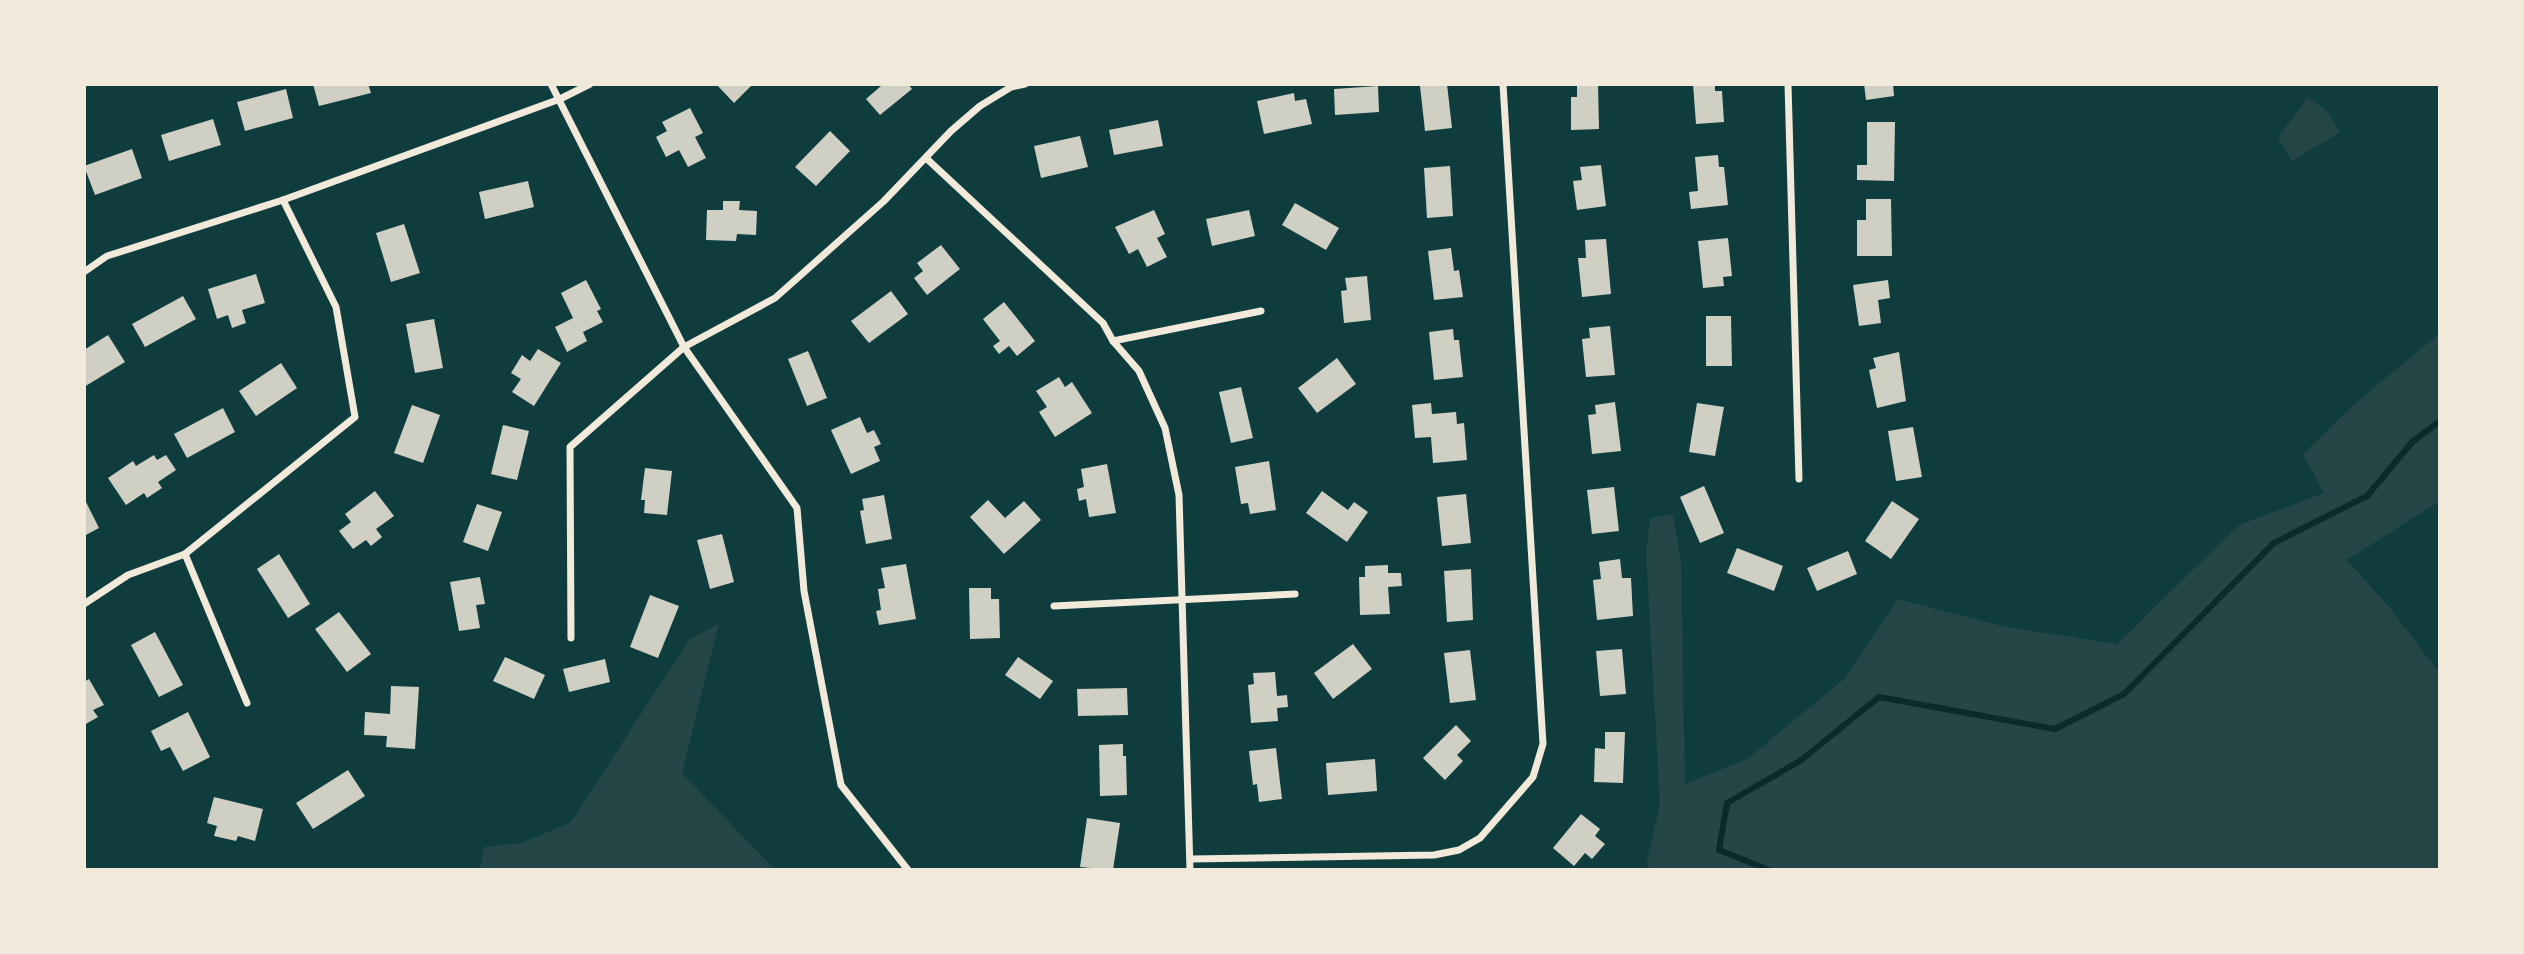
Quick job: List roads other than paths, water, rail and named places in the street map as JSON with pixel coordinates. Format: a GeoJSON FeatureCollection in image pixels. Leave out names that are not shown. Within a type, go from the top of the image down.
{"type":"FeatureCollection","features":[{"type":"Feature","properties":{"kind":"street"},"geometry":{"type":"LineString","coordinates":[[551,84],[684,347],[797,508],[804,591],[841,785],[908,870]]}},
{"type":"Feature","properties":{"kind":"street"},"geometry":{"type":"LineString","coordinates":[[84,272],[107,256],[283,200],[560,99],[590,84]]}},
{"type":"Feature","properties":{"kind":"street"},"geometry":{"type":"LineString","coordinates":[[571,638],[570,447],[684,347],[775,298],[884,201],[980,106],[1011,87],[1025,84]]}},
{"type":"Feature","properties":{"kind":"street"},"geometry":{"type":"LineString","coordinates":[[1190,859],[1434,855],[1458,850],[1480,838],[1533,777],[1543,744],[1503,84]]}},
{"type":"Feature","properties":{"kind":"street"},"geometry":{"type":"LineString","coordinates":[[1788,84],[1799,480]]}},
{"type":"Feature","properties":{"kind":"street"},"geometry":{"type":"LineString","coordinates":[[926,158],[1103,323],[1113,341],[1139,371],[1165,428],[1179,495],[1190,870]]}},
{"type":"Feature","properties":{"kind":"street"},"geometry":{"type":"LineString","coordinates":[[84,604],[128,575],[186,554],[355,417],[336,307],[283,200]]}},
{"type":"Feature","properties":{"kind":"street"},"geometry":{"type":"LineString","coordinates":[[1113,341],[1261,311]]}},
{"type":"Feature","properties":{"kind":"street"},"geometry":{"type":"LineString","coordinates":[[186,554],[247,703]]}},
{"type":"Feature","properties":{"kind":"street"},"geometry":{"type":"LineString","coordinates":[[1054,606],[1182,602],[1295,594]]}},
{"type":"Feature","properties":{"kind":"waterway"},"geometry":{"type":"LineString","coordinates":[[1769,870],[1719,850],[1727,803],[1800,761],[1879,697],[2055,729],[2124,694],[2274,543],[2367,496],[2412,442],[2440,421]]}}]}
